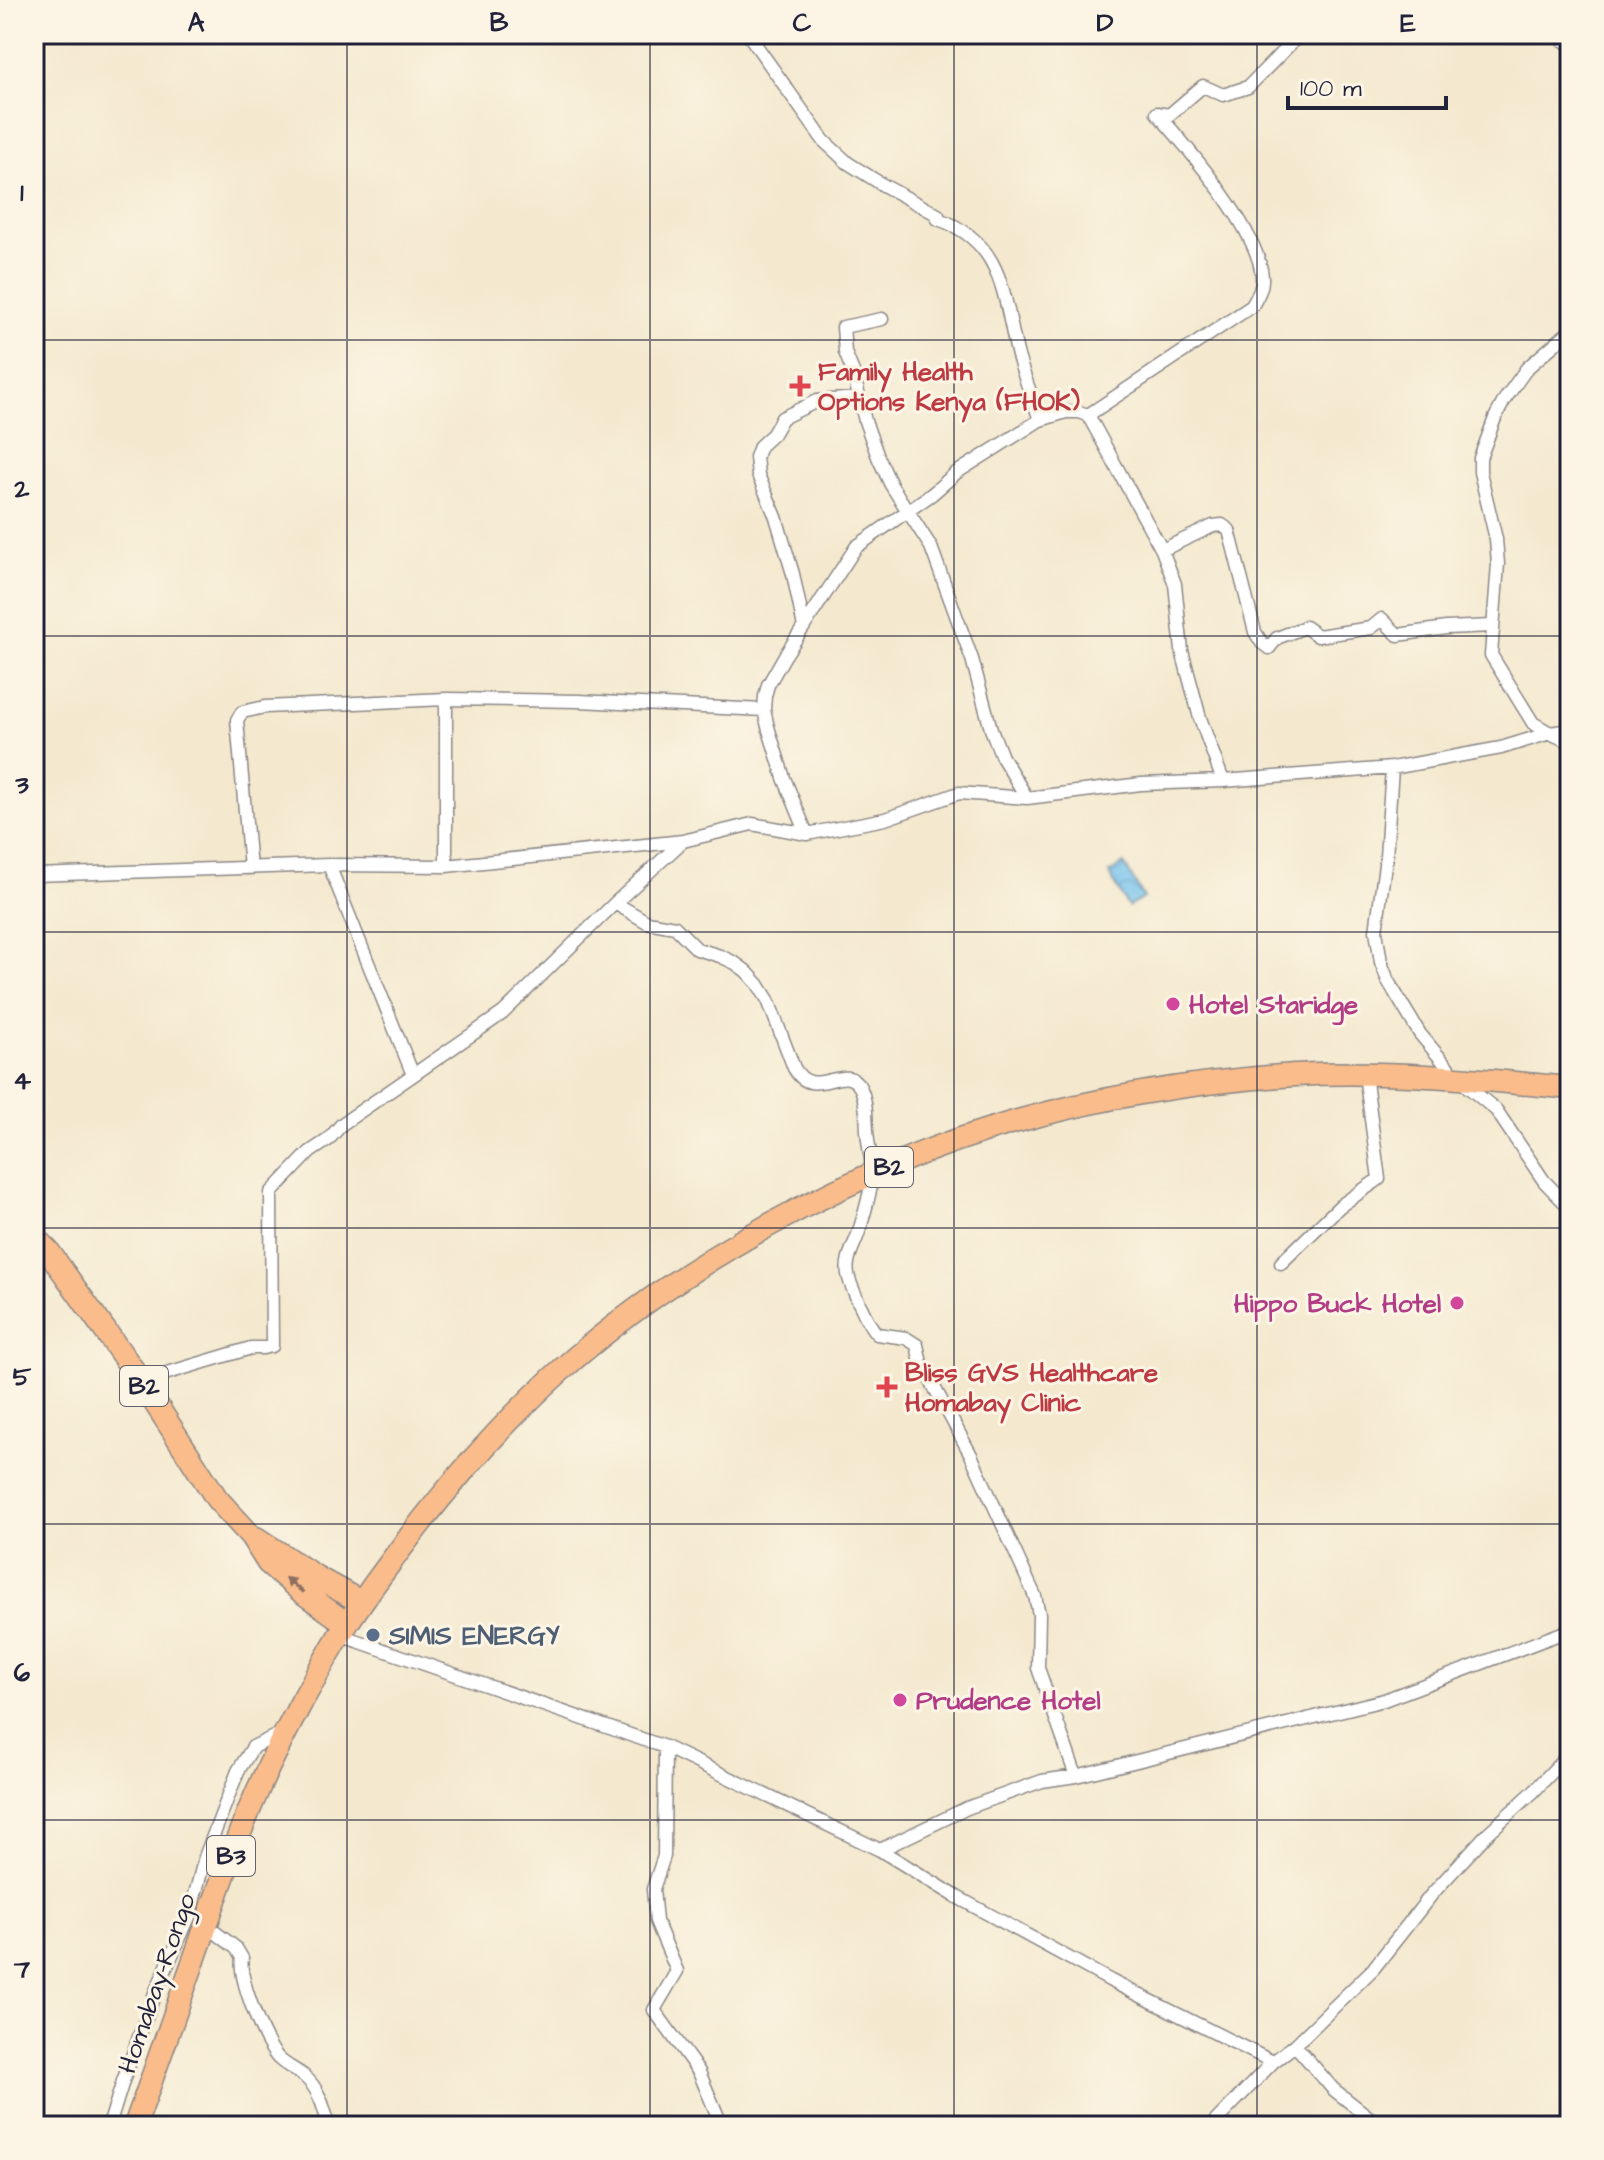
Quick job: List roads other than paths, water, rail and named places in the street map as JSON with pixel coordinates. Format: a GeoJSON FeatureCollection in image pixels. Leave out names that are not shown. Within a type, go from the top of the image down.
{"type":"FeatureCollection","features":[{"type":"Feature","properties":{"kind":"highway","name":"B2"},"geometry":{"type":"LineString","coordinates":[[251,1536],[361,1602],[428,1511],[504,1427],[559,1373],[611,1329],[686,1275],[751,1236],[872,1174],[1012,1122],[1154,1091],[1296,1075],[1456,1077],[1570,1088]]}},
{"type":"Feature","properties":{"kind":"highway","name":"B2"},"geometry":{"type":"LineString","coordinates":[[34,1237],[49,1252],[141,1381],[217,1499],[251,1536],[268,1563],[343,1630]]}},
{"type":"Feature","properties":{"kind":"highway","name":"Homabay-Rongo"},"geometry":{"type":"LineString","coordinates":[[135,2126],[197,1921],[226,1869],[287,1730],[361,1602]]}},
{"type":"Feature","properties":{"kind":"street"},"geometry":{"type":"LineString","coordinates":[[748,34],[824,141],[848,163],[938,215],[938,219],[950,223],[982,245],[1000,278],[1019,359],[1040,420]]}},
{"type":"Feature","properties":{"kind":"street"},"geometry":{"type":"LineString","coordinates":[[1088,415],[1252,306],[1259,295],[1262,281],[1259,260],[1248,238],[1190,149],[1157,113],[1169,115],[1203,86],[1223,95],[1248,87],[1300,34]]}},
{"type":"Feature","properties":{"kind":"street"},"geometry":{"type":"LineString","coordinates":[[1555,34],[1570,45]]}},
{"type":"Feature","properties":{"kind":"street"},"geometry":{"type":"LineString","coordinates":[[882,319],[843,327],[845,352],[865,421],[891,485],[931,547],[954,604],[991,729],[1002,757],[1027,798]]}},
{"type":"Feature","properties":{"kind":"street"},"geometry":{"type":"LineString","coordinates":[[1570,331],[1516,381],[1495,418],[1480,458],[1498,564],[1491,655],[1533,723],[1570,742]]}},
{"type":"Feature","properties":{"kind":"street"},"geometry":{"type":"LineString","coordinates":[[804,627],[793,574],[776,517],[758,475],[756,457],[760,446],[773,434],[782,418],[817,401],[860,398]]}},
{"type":"Feature","properties":{"kind":"street"},"geometry":{"type":"LineString","coordinates":[[807,834],[784,778],[764,710],[768,685],[784,657],[856,547],[956,473],[1040,420],[1066,412],[1088,415],[1162,550],[1175,584],[1182,651],[1200,718],[1223,781]]}},
{"type":"Feature","properties":{"kind":"street"},"geometry":{"type":"LineString","coordinates":[[1162,550],[1213,526],[1222,525],[1229,530],[1255,632],[1269,648],[1277,638],[1305,627],[1318,636],[1371,628],[1382,619],[1398,635],[1492,626]]}},
{"type":"Feature","properties":{"kind":"street"},"geometry":{"type":"LineString","coordinates":[[250,868],[237,720],[242,712],[265,707],[446,699],[579,701],[764,710]]}},
{"type":"Feature","properties":{"kind":"street"},"geometry":{"type":"LineString","coordinates":[[446,699],[446,866]]}},
{"type":"Feature","properties":{"kind":"street"},"geometry":{"type":"LineString","coordinates":[[34,875],[329,865],[446,866],[683,841],[752,824],[807,834],[885,819],[959,793],[1027,798],[1141,784],[1392,768],[1501,748],[1570,730]]}},
{"type":"Feature","properties":{"kind":"street"},"geometry":{"type":"LineString","coordinates":[[1392,768],[1386,857],[1376,931],[1388,981],[1420,1034],[1456,1077],[1496,1110],[1544,1181],[1570,1208]]}},
{"type":"Feature","properties":{"kind":"street"},"geometry":{"type":"LineString","coordinates":[[141,1381],[251,1348],[272,1346],[271,1193],[342,1124],[503,1013],[683,841]]}},
{"type":"Feature","properties":{"kind":"street"},"geometry":{"type":"LineString","coordinates":[[329,865],[413,1075]]}},
{"type":"Feature","properties":{"kind":"street"},"geometry":{"type":"LineString","coordinates":[[615,903],[647,922],[675,927],[697,949],[720,956],[746,971],[768,1000],[798,1076],[814,1084],[847,1078],[860,1086],[865,1101],[872,1174],[860,1229],[849,1255],[847,1271],[852,1288],[869,1326],[877,1334],[906,1338],[917,1345],[921,1363],[971,1455],[1035,1596],[1039,1614],[1038,1668],[1076,1776]]}},
{"type":"Feature","properties":{"kind":"street"},"geometry":{"type":"LineString","coordinates":[[1281,1263],[1340,1206],[1379,1179],[1365,1074]]}},
{"type":"Feature","properties":{"kind":"street"},"geometry":{"type":"LineString","coordinates":[[343,1630],[665,1747],[880,1850],[957,1897],[1111,1981],[1273,2062]]}},
{"type":"Feature","properties":{"kind":"street"},"geometry":{"type":"LineString","coordinates":[[880,1850],[967,1808],[1042,1781],[1076,1776],[1384,1700],[1570,1630]]}},
{"type":"Feature","properties":{"kind":"street"},"geometry":{"type":"LineString","coordinates":[[665,1747],[664,1856],[653,1889],[656,1921],[677,1971],[654,2010],[699,2072],[722,2126]]}},
{"type":"Feature","properties":{"kind":"street"},"geometry":{"type":"LineString","coordinates":[[1216,2124],[1273,2062],[1295,2045],[1373,1969],[1432,1894],[1487,1834],[1570,1753]]}},
{"type":"Feature","properties":{"kind":"street"},"geometry":{"type":"LineString","coordinates":[[109,2126],[155,1993],[197,1921],[236,1948],[242,1958],[247,1991],[271,2047],[279,2059],[307,2078],[322,2100],[329,2126]]}},
{"type":"Feature","properties":{"kind":"street"},"geometry":{"type":"LineString","coordinates":[[1295,2045],[1333,2089],[1380,2126]]}},
{"type":"Feature","properties":{"kind":"water"},"geometry":{"type":"Polygon","coordinates":[[[1124,864],[1144,898],[1128,907],[1109,873],[1124,864]]]}},
{"type":"Feature","properties":{"kind":"place","name":"Family Health Options Kenya (FHOK)"},"geometry":{"type":"Point","coordinates":[800,386]}},
{"type":"Feature","properties":{"kind":"place","name":"Hotel Staridge"},"geometry":{"type":"Point","coordinates":[1173,1004]}},
{"type":"Feature","properties":{"kind":"place","name":"Hippo Buck Hotel"},"geometry":{"type":"Point","coordinates":[1457,1303]}},
{"type":"Feature","properties":{"kind":"place","name":"Bliss GVS Healthcare Homabay Clinic"},"geometry":{"type":"Point","coordinates":[887,1387]}},
{"type":"Feature","properties":{"kind":"place","name":"SIMIS ENERGY"},"geometry":{"type":"Point","coordinates":[373,1635]}},
{"type":"Feature","properties":{"kind":"place","name":"Prudence Hotel"},"geometry":{"type":"Point","coordinates":[900,1700]}}]}
